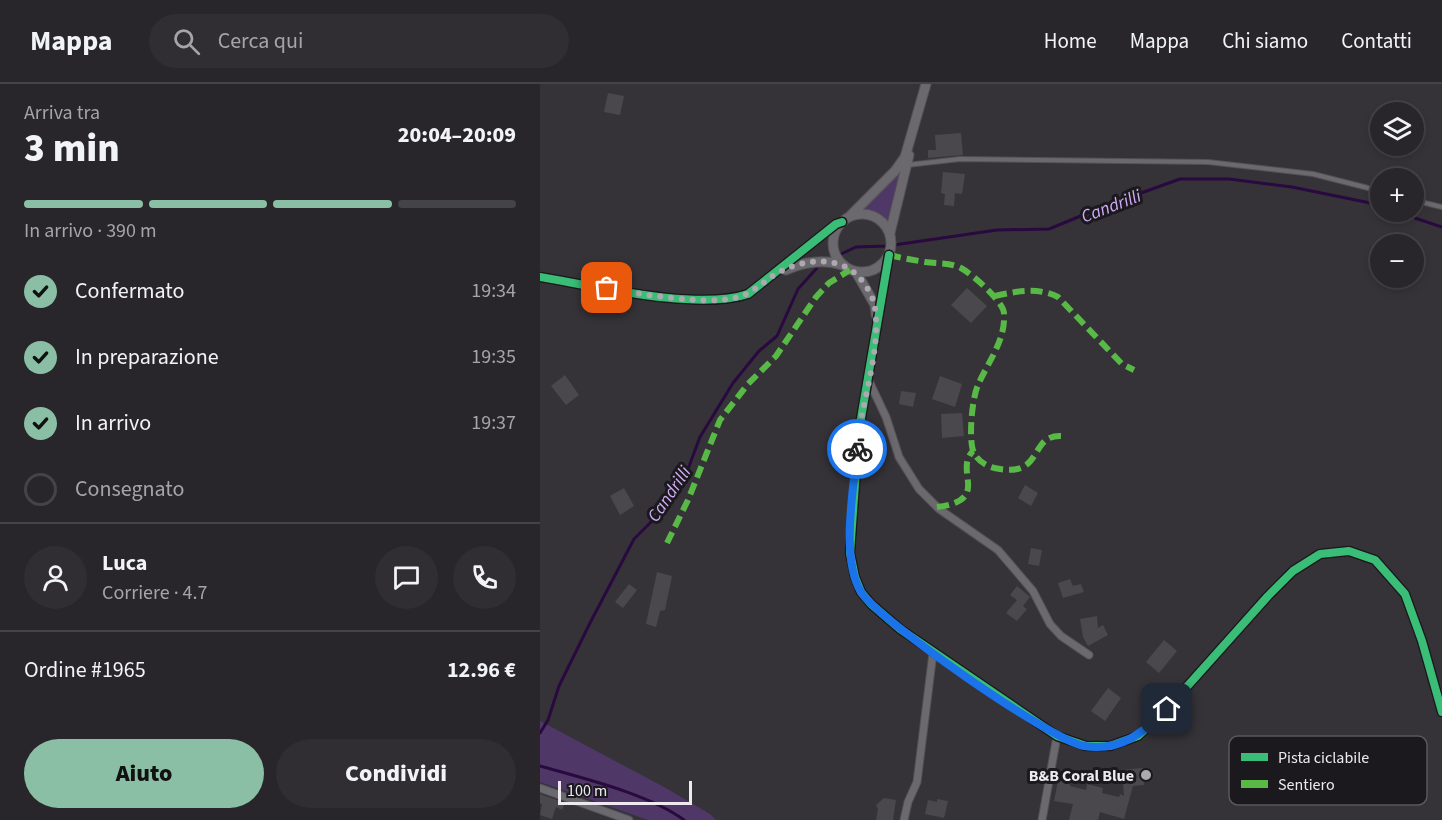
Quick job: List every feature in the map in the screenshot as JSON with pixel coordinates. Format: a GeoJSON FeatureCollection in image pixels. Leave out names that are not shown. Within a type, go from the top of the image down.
{"type":"FeatureCollection","features":[{"type":"Feature","properties":{"kind":"street"},"geometry":{"type":"LineString","coordinates":[[926,84],[912,138],[891,244],[859,430],[850,553],[861,592],[871,604],[900,629],[1057,736],[1086,747],[1110,746],[1138,736],[1167,709],[1293,571],[1320,554],[1349,551],[1375,560],[1406,594],[1442,712]]}},
{"type":"Feature","properties":{"kind":"street"},"geometry":{"type":"LineString","coordinates":[[845,266],[834,250],[836,230],[895,171],[905,157],[912,138]]}},
{"type":"Feature","properties":{"kind":"street"},"geometry":{"type":"LineString","coordinates":[[540,277],[629,292],[703,300],[733,299],[748,294],[836,224],[845,220],[867,214],[877,218],[891,244]]}},
{"type":"Feature","properties":{"kind":"street"},"geometry":{"type":"LineString","coordinates":[[856,272],[876,269],[891,244]]}},
{"type":"Feature","properties":{"kind":"street"},"geometry":{"type":"LineString","coordinates":[[775,274],[799,264],[830,261],[856,272],[875,305],[876,337]]}},
{"type":"Feature","properties":{"kind":"street"},"geometry":{"type":"LineString","coordinates":[[868,379],[886,417],[899,457],[919,489],[939,509],[998,550],[1033,591],[1050,624],[1089,656]]}},
{"type":"Feature","properties":{"kind":"street"},"geometry":{"type":"LineString","coordinates":[[904,820],[908,802],[917,782],[933,653]]}},
{"type":"Feature","properties":{"kind":"street"},"geometry":{"type":"LineString","coordinates":[[1042,820],[1057,736]]}},
{"type":"Feature","properties":{"kind":"street"},"geometry":{"type":"LineString","coordinates":[[540,788],[629,820]]}},
{"type":"Feature","properties":{"kind":"lane"},"geometry":{"type":"LineString","coordinates":[[907,165],[960,159],[1208,162],[1313,174],[1370,188]]}},
{"type":"Feature","properties":{"kind":"lane"},"geometry":{"type":"LineString","coordinates":[[1424,203],[1442,207]]}},
{"type":"Feature","properties":{"kind":"shaded area"},"geometry":{"type":"Polygon","coordinates":[[[904,169],[889,223],[878,214],[862,211],[861,208],[904,169]]]}},
{"type":"Feature","properties":{"kind":"shaded area"},"geometry":{"type":"Polygon","coordinates":[[[540,721],[664,787],[710,814],[716,820],[648,820],[540,782],[540,721]]]}},
{"type":"Feature","properties":{"kind":"building"},"geometry":{"type":"Polygon","coordinates":[[[608,93],[624,96],[620,115],[604,112],[608,93]]]}},
{"type":"Feature","properties":{"kind":"building"},"geometry":{"type":"Polygon","coordinates":[[[961,133],[963,155],[928,158],[928,150],[936,150],[935,135],[961,133]]]}},
{"type":"Feature","properties":{"kind":"building"},"geometry":{"type":"Polygon","coordinates":[[[943,172],[965,174],[962,194],[955,193],[954,206],[944,205],[945,194],[941,193],[943,172]]]}},
{"type":"Feature","properties":{"kind":"building"},"geometry":{"type":"Polygon","coordinates":[[[967,288],[987,306],[971,323],[951,305],[967,288]]]}},
{"type":"Feature","properties":{"kind":"building"},"geometry":{"type":"Polygon","coordinates":[[[585,293],[604,296],[602,309],[583,306],[585,293]]]}},
{"type":"Feature","properties":{"kind":"building"},"geometry":{"type":"Polygon","coordinates":[[[565,375],[579,395],[566,405],[551,386],[565,375]]]}},
{"type":"Feature","properties":{"kind":"building"},"geometry":{"type":"Polygon","coordinates":[[[940,376],[962,384],[955,407],[932,399],[940,376]]]}},
{"type":"Feature","properties":{"kind":"building"},"geometry":{"type":"Polygon","coordinates":[[[901,391],[916,393],[913,407],[899,404],[901,391]]]}},
{"type":"Feature","properties":{"kind":"building"},"geometry":{"type":"Polygon","coordinates":[[[962,413],[964,436],[942,438],[941,414],[962,413]]]}},
{"type":"Feature","properties":{"kind":"building"},"geometry":{"type":"Polygon","coordinates":[[[1025,485],[1038,493],[1031,506],[1018,498],[1025,485]]]}},
{"type":"Feature","properties":{"kind":"building"},"geometry":{"type":"Polygon","coordinates":[[[624,488],[634,506],[620,515],[610,496],[624,488]]]}},
{"type":"Feature","properties":{"kind":"building"},"geometry":{"type":"Polygon","coordinates":[[[1031,548],[1042,550],[1039,566],[1028,564],[1031,548]]]}},
{"type":"Feature","properties":{"kind":"building"},"geometry":{"type":"Polygon","coordinates":[[[657,572],[672,576],[665,610],[660,611],[656,627],[646,624],[657,572]]]}},
{"type":"Feature","properties":{"kind":"building"},"geometry":{"type":"Polygon","coordinates":[[[1070,579],[1073,586],[1081,584],[1084,592],[1063,598],[1058,583],[1070,579]]]}},
{"type":"Feature","properties":{"kind":"building"},"geometry":{"type":"Polygon","coordinates":[[[629,584],[637,590],[623,608],[615,602],[629,584]]]}},
{"type":"Feature","properties":{"kind":"building"},"geometry":{"type":"Polygon","coordinates":[[[1017,586],[1030,597],[1023,606],[1027,609],[1017,621],[1006,613],[1017,600],[1010,595],[1017,586]]]}},
{"type":"Feature","properties":{"kind":"building"},"geometry":{"type":"Polygon","coordinates":[[[1097,616],[1098,628],[1103,625],[1108,635],[1088,646],[1083,637],[1080,619],[1097,616]]]}},
{"type":"Feature","properties":{"kind":"building"},"geometry":{"type":"Polygon","coordinates":[[[1164,640],[1177,651],[1159,673],[1146,662],[1164,640]]]}},
{"type":"Feature","properties":{"kind":"building"},"geometry":{"type":"Polygon","coordinates":[[[1108,688],[1121,698],[1105,721],[1091,711],[1108,688]]]}},
{"type":"Feature","properties":{"kind":"building"},"geometry":{"type":"Polygon","coordinates":[[[1143,768],[1144,785],[1133,786],[1124,819],[1100,812],[1098,820],[1069,820],[1073,804],[1054,801],[1059,776],[1070,779],[1070,786],[1086,790],[1087,784],[1103,788],[1102,793],[1119,797],[1120,794],[1124,796],[1122,770],[1143,768]]]}},
{"type":"Feature","properties":{"kind":"building"},"geometry":{"type":"Polygon","coordinates":[[[540,794],[565,803],[562,810],[556,807],[552,819],[540,815],[542,804],[540,794]]]}},
{"type":"Feature","properties":{"kind":"building"},"geometry":{"type":"Polygon","coordinates":[[[884,798],[896,800],[893,820],[876,820],[878,809],[876,805],[884,798]]]}},
{"type":"Feature","properties":{"kind":"building"},"geometry":{"type":"Polygon","coordinates":[[[937,799],[948,801],[944,818],[925,814],[928,800],[937,802],[937,799]]]}},
{"type":"Feature","properties":{"kind":"waterway","name":"Candrilli"},"geometry":{"type":"LineString","coordinates":[[841,254],[856,247],[887,246],[997,230],[1049,229],[1180,179],[1229,179],[1292,187],[1370,203]]}},
{"type":"Feature","properties":{"kind":"waterway","name":"Candrilli"},"geometry":{"type":"LineString","coordinates":[[1424,221],[1442,227]]}},
{"type":"Feature","properties":{"kind":"waterway","name":"Candrilli"},"geometry":{"type":"LineString","coordinates":[[540,733],[548,720],[559,686],[634,539],[657,516],[685,477],[700,437],[733,383],[759,351],[777,336],[798,289],[817,268]]}},
{"type":"Feature","properties":{"kind":"waterway"},"geometry":{"type":"LineString","coordinates":[[540,766],[653,802],[684,820]]}},
{"type":"Feature","properties":{"kind":"marked path"},"geometry":{"type":"LineString","coordinates":[[889,255],[961,268],[986,288],[1002,308],[1004,323],[999,342],[978,385],[974,399],[971,439],[974,453],[979,460],[992,467],[1014,470],[1024,467],[1044,442],[1051,437],[1061,436]]}},
{"type":"Feature","properties":{"kind":"marked path"},"geometry":{"type":"LineString","coordinates":[[667,543],[688,500],[720,420],[748,384],[776,356],[816,297],[829,283],[850,270]]}},
{"type":"Feature","properties":{"kind":"marked path"},"geometry":{"type":"LineString","coordinates":[[995,296],[1019,291],[1035,291],[1058,297],[1122,364],[1134,370]]}},
{"type":"Feature","properties":{"kind":"marked path"},"geometry":{"type":"LineString","coordinates":[[937,507],[963,498],[968,484],[968,459],[973,451]]}},
{"type":"Feature","properties":{"kind":"cycle path"},"geometry":{"type":"LineString","coordinates":[[540,277],[646,295],[702,300],[727,299],[748,294],[836,224],[842,222]]}},
{"type":"Feature","properties":{"kind":"cycle path"},"geometry":{"type":"LineString","coordinates":[[889,255],[859,430],[850,553],[861,592],[871,604],[900,629],[1057,736],[1086,746],[1110,746],[1138,736],[1167,709],[1293,571],[1320,554],[1349,551],[1375,560],[1405,594],[1422,641],[1442,712]]}},
{"type":"Feature","properties":{"kind":"way so far"},"geometry":{"type":"LineString","coordinates":[[607,288],[703,300],[733,299],[748,294],[775,274],[799,264],[830,261],[856,272],[875,305],[877,333],[857,449]]}},
{"type":"Feature","properties":{"kind":"place","name":"B&B Coral Blue"},"geometry":{"type":"Point","coordinates":[1146,775]}},
{"type":"Feature","properties":{"kind":"route"},"geometry":{"type":"LineString","coordinates":[[857,449],[850,553],[855,577],[861,592],[871,604],[900,629],[1057,736],[1086,747],[1110,746],[1138,736],[1167,709]]}}]}
